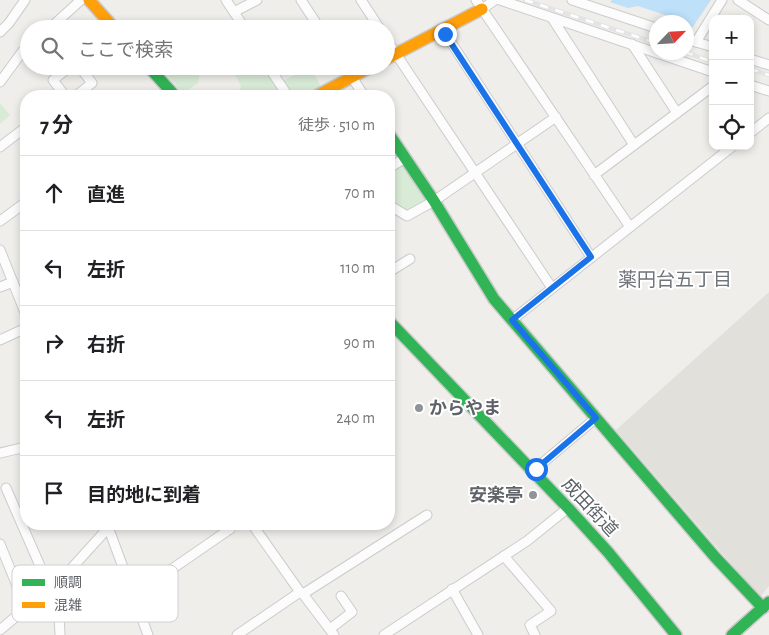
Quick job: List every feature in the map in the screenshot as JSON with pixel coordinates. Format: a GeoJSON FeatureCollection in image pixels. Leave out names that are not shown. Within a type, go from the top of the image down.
{"type":"FeatureCollection","features":[{"type":"Feature","properties":{"kind":"main road"},"geometry":{"type":"LineString","coordinates":[[89,0],[107,20]]}},
{"type":"Feature","properties":{"kind":"main road"},"geometry":{"type":"LineString","coordinates":[[395,54],[443,30],[479,5]]}},
{"type":"Feature","properties":{"kind":"main road"},"geometry":{"type":"LineString","coordinates":[[156,75],[170,90]]}},
{"type":"Feature","properties":{"kind":"main road"},"geometry":{"type":"LineString","coordinates":[[328,90],[357,75]]}},
{"type":"Feature","properties":{"kind":"main road"},"geometry":{"type":"LineString","coordinates":[[395,143],[434,201],[494,299],[715,557],[766,605],[732,635]]}},
{"type":"Feature","properties":{"kind":"main road","name":"成田街道"},"geometry":{"type":"LineString","coordinates":[[395,327],[568,508],[608,552],[676,635]]}},
{"type":"Feature","properties":{"kind":"street"},"geometry":{"type":"LineString","coordinates":[[0,32],[9,23],[25,0]]}},
{"type":"Feature","properties":{"kind":"street"},"geometry":{"type":"LineString","coordinates":[[59,20],[81,0]]}},
{"type":"Feature","properties":{"kind":"street"},"geometry":{"type":"LineString","coordinates":[[226,0],[239,20]]}},
{"type":"Feature","properties":{"kind":"street"},"geometry":{"type":"LineString","coordinates":[[234,12],[257,0]]}},
{"type":"Feature","properties":{"kind":"street"},"geometry":{"type":"LineString","coordinates":[[301,0],[314,20]]}},
{"type":"Feature","properties":{"kind":"street"},"geometry":{"type":"LineString","coordinates":[[361,0],[374,20]]}},
{"type":"Feature","properties":{"kind":"street"},"geometry":{"type":"LineString","coordinates":[[495,0],[479,5],[630,227]]}},
{"type":"Feature","properties":{"kind":"street"},"geometry":{"type":"LineString","coordinates":[[500,0],[709,71]]}},
{"type":"Feature","properties":{"kind":"street"},"geometry":{"type":"LineString","coordinates":[[572,0],[594,4],[649,25]]}},
{"type":"Feature","properties":{"kind":"street"},"geometry":{"type":"LineString","coordinates":[[694,36],[722,0]]}},
{"type":"Feature","properties":{"kind":"street"},"geometry":{"type":"LineString","coordinates":[[738,0],[769,20]]}},
{"type":"Feature","properties":{"kind":"street"},"geometry":{"type":"LineString","coordinates":[[552,18],[634,145]]}},
{"type":"Feature","properties":{"kind":"street"},"geometry":{"type":"LineString","coordinates":[[443,30],[591,257]]}},
{"type":"Feature","properties":{"kind":"street"},"geometry":{"type":"LineString","coordinates":[[694,41],[709,46]]}},
{"type":"Feature","properties":{"kind":"street"},"geometry":{"type":"LineString","coordinates":[[632,44],[677,113]]}},
{"type":"Feature","properties":{"kind":"street"},"geometry":{"type":"LineString","coordinates":[[0,82],[20,55]]}},
{"type":"Feature","properties":{"kind":"street"},"geometry":{"type":"LineString","coordinates":[[753,60],[769,65]]}},
{"type":"Feature","properties":{"kind":"street"},"geometry":{"type":"LineString","coordinates":[[395,62],[475,173],[552,288]]}},
{"type":"Feature","properties":{"kind":"street"},"geometry":{"type":"LineString","coordinates":[[59,75],[53,80],[60,90]]}},
{"type":"Feature","properties":{"kind":"street"},"geometry":{"type":"LineString","coordinates":[[83,90],[92,83],[86,75]]}},
{"type":"Feature","properties":{"kind":"street"},"geometry":{"type":"LineString","coordinates":[[274,75],[284,90]]}},
{"type":"Feature","properties":{"kind":"street"},"geometry":{"type":"LineString","coordinates":[[350,75],[360,90]]}},
{"type":"Feature","properties":{"kind":"street"},"geometry":{"type":"LineString","coordinates":[[754,86],[769,91]]}},
{"type":"Feature","properties":{"kind":"street"},"geometry":{"type":"LineString","coordinates":[[594,175],[709,89]]}},
{"type":"Feature","properties":{"kind":"street"},"geometry":{"type":"LineString","coordinates":[[395,209],[407,216],[434,201],[556,118]]}},
{"type":"Feature","properties":{"kind":"street"},"geometry":{"type":"LineString","coordinates":[[754,130],[769,118]]}},
{"type":"Feature","properties":{"kind":"street"},"geometry":{"type":"LineString","coordinates":[[0,147],[20,131]]}},
{"type":"Feature","properties":{"kind":"street"},"geometry":{"type":"LineString","coordinates":[[512,320],[728,150]]}},
{"type":"Feature","properties":{"kind":"street"},"geometry":{"type":"LineString","coordinates":[[395,164],[405,158]]}},
{"type":"Feature","properties":{"kind":"street"},"geometry":{"type":"LineString","coordinates":[[0,222],[20,207]]}},
{"type":"Feature","properties":{"kind":"street"},"geometry":{"type":"LineString","coordinates":[[1,256],[20,300]]}},
{"type":"Feature","properties":{"kind":"street"},"geometry":{"type":"LineString","coordinates":[[395,268],[410,259]]}},
{"type":"Feature","properties":{"kind":"street"},"geometry":{"type":"LineString","coordinates":[[0,287],[13,282]]}},
{"type":"Feature","properties":{"kind":"street"},"geometry":{"type":"LineString","coordinates":[[0,340],[20,331]]}},
{"type":"Feature","properties":{"kind":"street"},"geometry":{"type":"LineString","coordinates":[[533,471],[596,418]]}},
{"type":"Feature","properties":{"kind":"street"},"geometry":{"type":"LineString","coordinates":[[0,453],[20,448]]}},
{"type":"Feature","properties":{"kind":"street"},"geometry":{"type":"LineString","coordinates":[[6,488],[20,519]]}},
{"type":"Feature","properties":{"kind":"street"},"geometry":{"type":"LineString","coordinates":[[384,635],[527,541],[568,508]]}},
{"type":"Feature","properties":{"kind":"street"},"geometry":{"type":"LineString","coordinates":[[237,635],[427,515]]}},
{"type":"Feature","properties":{"kind":"street"},"geometry":{"type":"LineString","coordinates":[[25,530],[40,565]]}},
{"type":"Feature","properties":{"kind":"street"},"geometry":{"type":"LineString","coordinates":[[75,565],[106,530]]}},
{"type":"Feature","properties":{"kind":"street"},"geometry":{"type":"LineString","coordinates":[[112,530],[124,565]]}},
{"type":"Feature","properties":{"kind":"street"},"geometry":{"type":"LineString","coordinates":[[178,565],[229,530]]}},
{"type":"Feature","properties":{"kind":"street"},"geometry":{"type":"LineString","coordinates":[[256,530],[301,593],[332,632],[352,612],[341,596]]}},
{"type":"Feature","properties":{"kind":"street"},"geometry":{"type":"LineString","coordinates":[[0,544],[12,574]]}},
{"type":"Feature","properties":{"kind":"street"},"geometry":{"type":"LineString","coordinates":[[504,556],[552,611],[530,625],[535,635]]}},
{"type":"Feature","properties":{"kind":"street"},"geometry":{"type":"LineString","coordinates":[[452,589],[478,635]]}},
{"type":"Feature","properties":{"kind":"street"},"geometry":{"type":"LineString","coordinates":[[0,629],[12,619]]}},
{"type":"Feature","properties":{"kind":"street"},"geometry":{"type":"LineString","coordinates":[[60,622],[60,635]]}},
{"type":"Feature","properties":{"kind":"street"},"geometry":{"type":"LineString","coordinates":[[144,622],[148,635]]}},
{"type":"Feature","properties":{"kind":"shaded area"},"geometry":{"type":"Polygon","coordinates":[[[769,292],[769,586],[760,597],[616,430],[769,292]]]}},
{"type":"Feature","properties":{"kind":"green space"},"geometry":{"type":"Polygon","coordinates":[[[167,75],[199,75],[198,83],[188,90],[180,90],[167,75]]]}},
{"type":"Feature","properties":{"kind":"green space"},"geometry":{"type":"Polygon","coordinates":[[[236,75],[270,75],[280,90],[238,90],[241,86],[236,75]]]}},
{"type":"Feature","properties":{"kind":"green space"},"geometry":{"type":"Polygon","coordinates":[[[294,75],[315,75],[321,87],[315,90],[289,90],[283,81],[294,75]]]}},
{"type":"Feature","properties":{"kind":"green space"},"geometry":{"type":"Polygon","coordinates":[[[0,103],[10,115],[0,124],[0,103]]]}},
{"type":"Feature","properties":{"kind":"green space"},"geometry":{"type":"Polygon","coordinates":[[[400,165],[404,166],[427,198],[426,202],[407,213],[395,205],[395,168],[400,165]]]}},
{"type":"Feature","properties":{"kind":"water"},"geometry":{"type":"Polygon","coordinates":[[[612,0],[711,0],[694,25],[694,15],[665,15],[638,6],[628,8],[610,2],[612,0]]]}},
{"type":"Feature","properties":{"kind":"railway"},"geometry":{"type":"LineString","coordinates":[[525,0],[649,41]]}},
{"type":"Feature","properties":{"kind":"railway"},"geometry":{"type":"LineString","coordinates":[[694,55],[709,61]]}},
{"type":"Feature","properties":{"kind":"railway"},"geometry":{"type":"LineString","coordinates":[[754,70],[769,75]]}},
{"type":"Feature","properties":{"kind":"traffic: fast"},"geometry":{"type":"LineString","coordinates":[[156,75],[170,90]]}},
{"type":"Feature","properties":{"kind":"traffic: fast"},"geometry":{"type":"LineString","coordinates":[[395,143],[434,201],[494,299],[715,557],[763,608]]}},
{"type":"Feature","properties":{"kind":"traffic: fast"},"geometry":{"type":"LineString","coordinates":[[395,327],[568,508],[608,552],[676,635]]}},
{"type":"Feature","properties":{"kind":"traffic: fast"},"geometry":{"type":"LineString","coordinates":[[732,635],[769,602]]}},
{"type":"Feature","properties":{"kind":"traffic: slow"},"geometry":{"type":"LineString","coordinates":[[89,0],[107,20]]}},
{"type":"Feature","properties":{"kind":"traffic: slow"},"geometry":{"type":"LineString","coordinates":[[395,54],[482,9]]}},
{"type":"Feature","properties":{"kind":"traffic: slow"},"geometry":{"type":"LineString","coordinates":[[327,90],[356,75]]}},
{"type":"Feature","properties":{"kind":"place","name":"からやま"},"geometry":{"type":"Point","coordinates":[419,408]}},
{"type":"Feature","properties":{"kind":"place","name":"安楽亭"},"geometry":{"type":"Point","coordinates":[533,495]}},
{"type":"Feature","properties":{"kind":"district","name":"薬円台五丁目"},"geometry":{"type":"Point","coordinates":[675,279]}},
{"type":"Feature","properties":{"kind":"route"},"geometry":{"type":"LineString","coordinates":[[445,34],[591,257],[512,320],[596,418],[536,469]]}}]}
